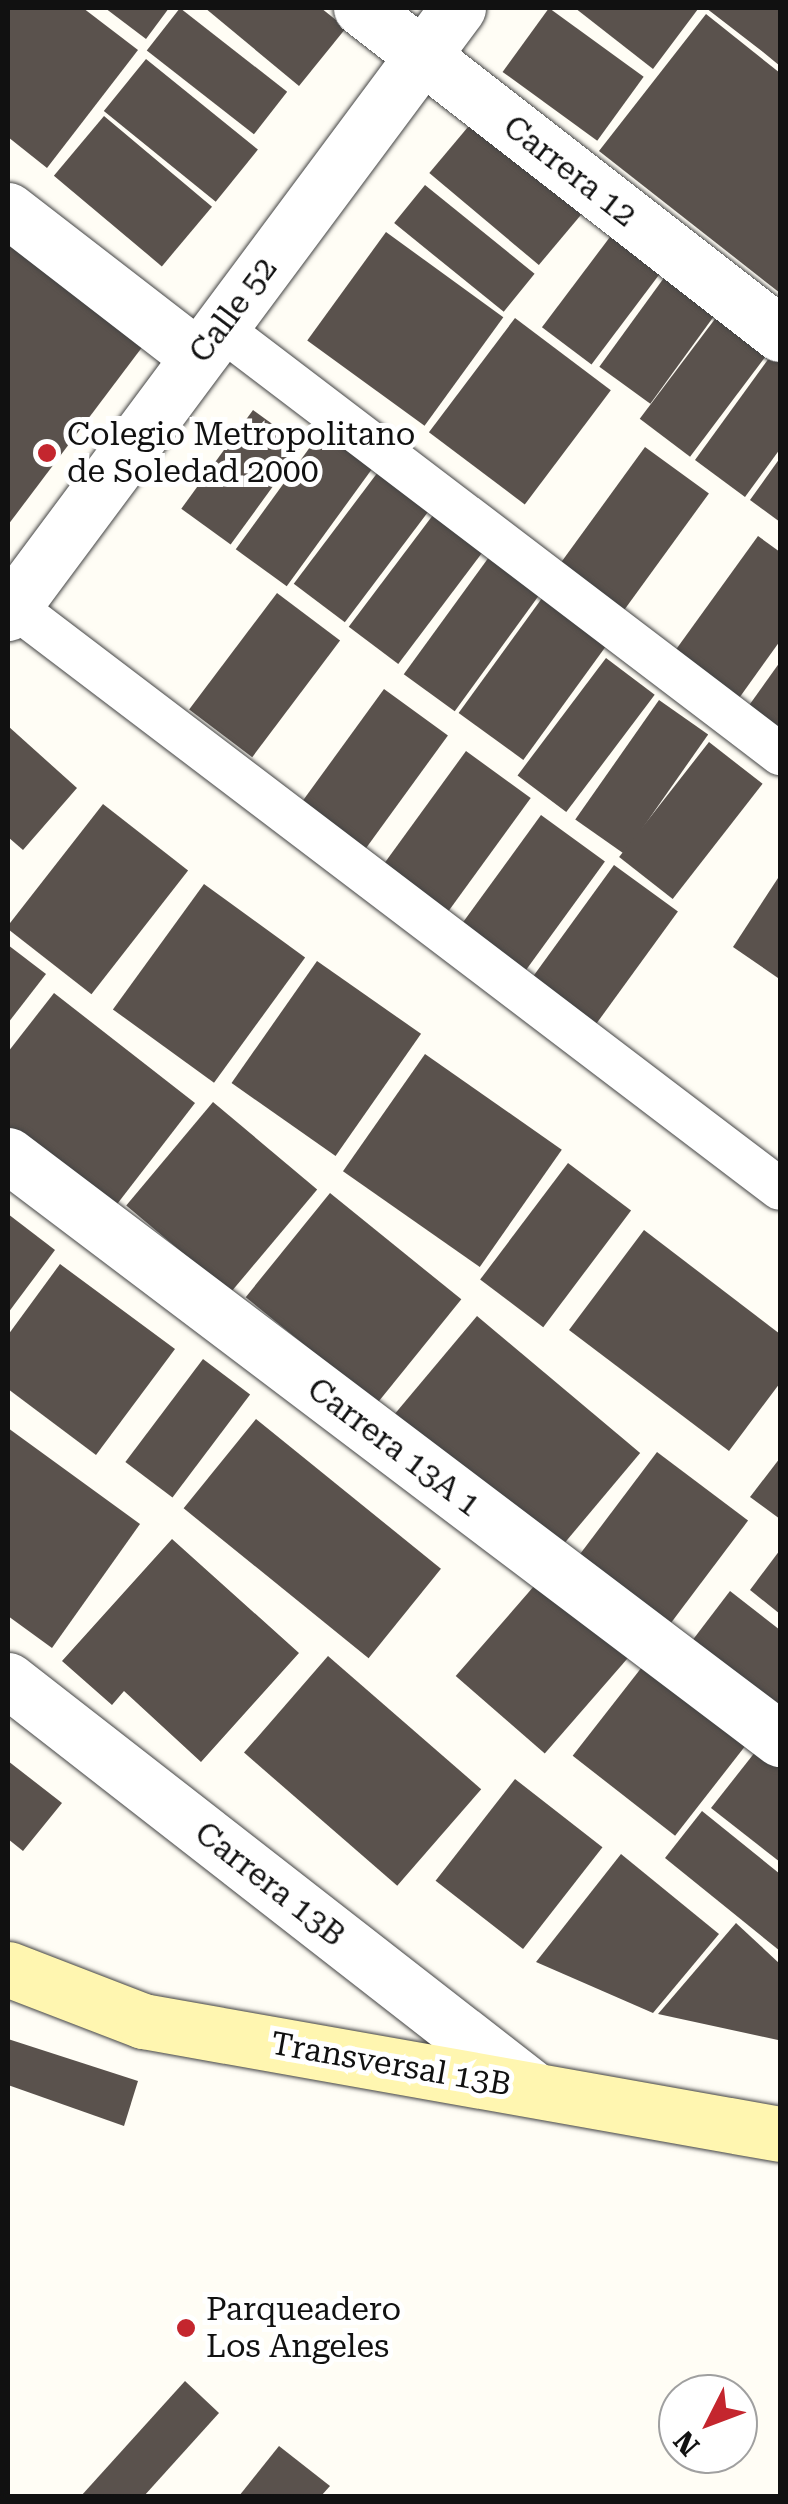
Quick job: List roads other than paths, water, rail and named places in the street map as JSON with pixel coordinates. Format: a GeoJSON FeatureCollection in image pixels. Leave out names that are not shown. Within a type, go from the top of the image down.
{"type":"FeatureCollection","features":[{"type":"Feature","properties":{"kind":"main road","name":"Transversal 13B"},"geometry":{"type":"LineString","coordinates":[[8,1970],[144,2021],[780,2134]]}},
{"type":"Feature","properties":{"kind":"street","name":"Carrera 12"},"geometry":{"type":"LineString","coordinates":[[360,8],[780,334]]}},
{"type":"Feature","properties":{"kind":"street","name":"Calle 52"},"geometry":{"type":"LineString","coordinates":[[10,609],[458,8]]}},
{"type":"Feature","properties":{"kind":"street"},"geometry":{"type":"LineString","coordinates":[[8,210],[209,342]]}},
{"type":"Feature","properties":{"kind":"street","name":"Carrera 13A 1"},"geometry":{"type":"LineString","coordinates":[[8,1155],[780,1739]]}},
{"type":"Feature","properties":{"kind":"street","name":"Carrera 13B"},"geometry":{"type":"LineString","coordinates":[[8,1680],[532,2089]]}},
{"type":"Feature","properties":{"kind":"lane"},"geometry":{"type":"LineString","coordinates":[[209,342],[780,754]]}},
{"type":"Feature","properties":{"kind":"lane"},"geometry":{"type":"LineString","coordinates":[[10,609],[780,1189]]}},
{"type":"Feature","properties":{"kind":"place","name":"Colegio Metropolitano de Soledad 2000"},"geometry":{"type":"Point","coordinates":[47,453]}},
{"type":"Feature","properties":{"kind":"place","name":"Parqueadero Los Angeles"},"geometry":{"type":"Point","coordinates":[186,2328]}}]}
